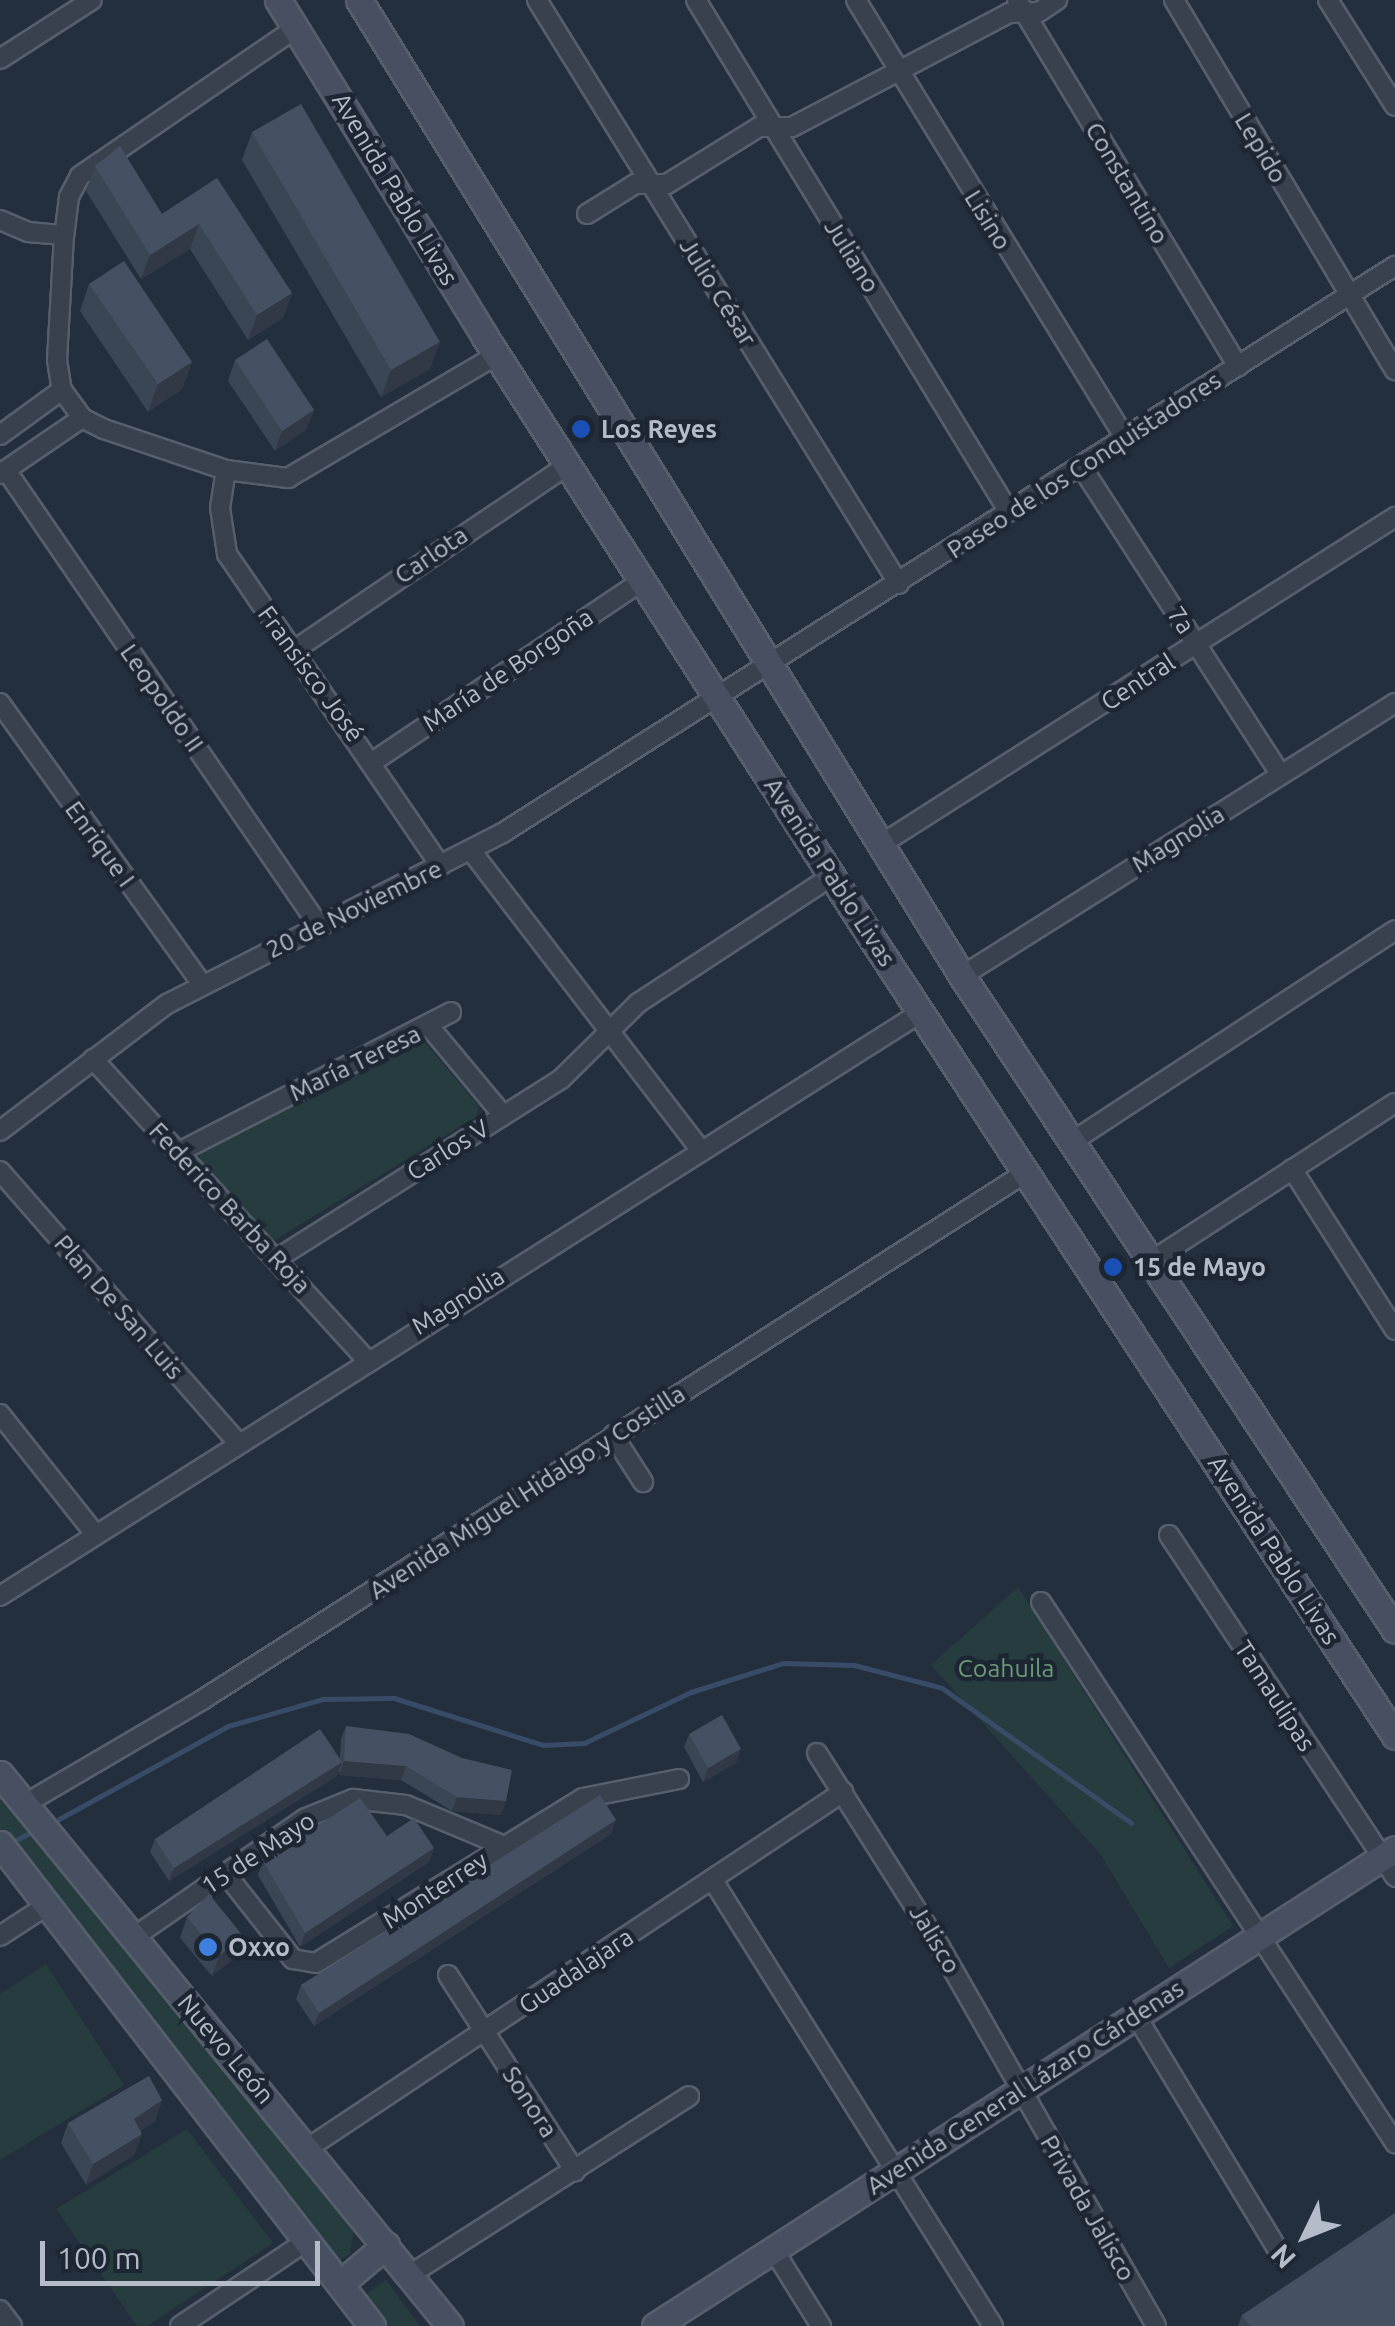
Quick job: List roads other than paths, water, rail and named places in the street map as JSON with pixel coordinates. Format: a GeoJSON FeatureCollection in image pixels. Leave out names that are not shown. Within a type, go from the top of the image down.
{"type":"FeatureCollection","features":[{"type":"Feature","properties":{"kind":"main road","name":"Avenida Pablo Livas"},"geometry":{"type":"LineString","coordinates":[[278,0],[568,466],[1395,1736]]}},
{"type":"Feature","properties":{"kind":"main road"},"geometry":{"type":"LineString","coordinates":[[359,0],[962,976],[1154,1260],[1395,1630]]}},
{"type":"Feature","properties":{"kind":"main road","name":"Nuevo León"},"geometry":{"type":"LineString","coordinates":[[0,1774],[450,2326]]}},
{"type":"Feature","properties":{"kind":"main road","name":"Nuevo León"},"geometry":{"type":"LineString","coordinates":[[0,1844],[372,2326]]}},
{"type":"Feature","properties":{"kind":"main road","name":"Avenida General Lázaro Cárdenas"},"geometry":{"type":"LineString","coordinates":[[655,2326],[1136,2014],[1391,1861]]}},
{"type":"Feature","properties":{"kind":"main road"},"geometry":{"type":"LineString","coordinates":[[341,2283],[386,2245]]}},
{"type":"Feature","properties":{"kind":"street"},"geometry":{"type":"LineString","coordinates":[[0,59],[92,0]]}},
{"type":"Feature","properties":{"kind":"street","name":"Julio César"},"geometry":{"type":"LineString","coordinates":[[537,0],[899,584]]}},
{"type":"Feature","properties":{"kind":"street","name":"Juliano"},"geometry":{"type":"LineString","coordinates":[[696,0],[1009,512]]}},
{"type":"Feature","properties":{"kind":"street","name":"Lisino"},"geometry":{"type":"LineString","coordinates":[[856,0],[1124,438]]}},
{"type":"Feature","properties":{"kind":"street"},"geometry":{"type":"LineString","coordinates":[[587,214],[635,184],[667,184],[759,127],[792,127],[1020,7],[1058,0]]}},
{"type":"Feature","properties":{"kind":"street","name":"Lepido"},"geometry":{"type":"LineString","coordinates":[[1174,0],[1395,370]]}},
{"type":"Feature","properties":{"kind":"street"},"geometry":{"type":"LineString","coordinates":[[1328,0],[1395,106]]}},
{"type":"Feature","properties":{"kind":"street","name":"Constantino"},"geometry":{"type":"LineString","coordinates":[[1020,7],[1238,366]]}},
{"type":"Feature","properties":{"kind":"street"},"geometry":{"type":"LineString","coordinates":[[296,28],[101,156],[68,197],[57,360],[62,390],[82,418],[226,470],[266,479],[308,472],[497,355]]}},
{"type":"Feature","properties":{"kind":"street"},"geometry":{"type":"LineString","coordinates":[[0,220],[28,232],[64,234]]}},
{"type":"Feature","properties":{"kind":"street","name":"Paseo de los Conquistadores"},"geometry":{"type":"LineString","coordinates":[[772,664],[1395,266]]}},
{"type":"Feature","properties":{"kind":"street"},"geometry":{"type":"LineString","coordinates":[[0,435],[62,390]]}},
{"type":"Feature","properties":{"kind":"street"},"geometry":{"type":"LineString","coordinates":[[3,472],[82,418]]}},
{"type":"Feature","properties":{"kind":"street","name":"Carlota"},"geometry":{"type":"LineString","coordinates":[[296,649],[568,466]]}},
{"type":"Feature","properties":{"kind":"street","name":"7a"},"geometry":{"type":"LineString","coordinates":[[1080,466],[1280,774]]}},
{"type":"Feature","properties":{"kind":"street","name":"Fransisco José"},"geometry":{"type":"LineString","coordinates":[[226,470],[220,508],[226,554],[374,761],[441,866]]}},
{"type":"Feature","properties":{"kind":"street","name":"Leopoldo II"},"geometry":{"type":"LineString","coordinates":[[3,472],[319,926]]}},
{"type":"Feature","properties":{"kind":"street","name":"Central"},"geometry":{"type":"LineString","coordinates":[[880,845],[1395,516]]}},
{"type":"Feature","properties":{"kind":"street","name":"María de Borgoña"},"geometry":{"type":"LineString","coordinates":[[374,761],[643,580]]}},
{"type":"Feature","properties":{"kind":"street","name":"20 de Noviembre"},"geometry":{"type":"LineString","coordinates":[[0,1131],[202,984],[472,852],[772,664]]}},
{"type":"Feature","properties":{"kind":"street","name":"Enrique I"},"geometry":{"type":"LineString","coordinates":[[0,703],[202,984]]}},
{"type":"Feature","properties":{"kind":"street","name":"Magnolia"},"geometry":{"type":"LineString","coordinates":[[962,976],[1395,703]]}},
{"type":"Feature","properties":{"kind":"street"},"geometry":{"type":"LineString","coordinates":[[472,852],[700,1149]]}},
{"type":"Feature","properties":{"kind":"street"},"geometry":{"type":"LineString","coordinates":[[609,1032],[638,1003],[832,876]]}},
{"type":"Feature","properties":{"kind":"street"},"geometry":{"type":"LineString","coordinates":[[1074,1141],[1395,930]]}},
{"type":"Feature","properties":{"kind":"street"},"geometry":{"type":"LineString","coordinates":[[428,1025],[451,1012]]}},
{"type":"Feature","properties":{"kind":"street","name":"Magnolia"},"geometry":{"type":"LineString","coordinates":[[0,1596],[366,1359],[920,1012]]}},
{"type":"Feature","properties":{"kind":"street","name":"María Teresa"},"geometry":{"type":"LineString","coordinates":[[179,1152],[428,1025],[503,1115]]}},
{"type":"Feature","properties":{"kind":"street","name":"Carlos V"},"geometry":{"type":"LineString","coordinates":[[278,1258],[561,1078],[609,1032]]}},
{"type":"Feature","properties":{"kind":"street","name":"Federico Barba Roja"},"geometry":{"type":"LineString","coordinates":[[93,1060],[278,1258],[366,1359]]}},
{"type":"Feature","properties":{"kind":"street"},"geometry":{"type":"LineString","coordinates":[[1154,1260],[1395,1103]]}},
{"type":"Feature","properties":{"kind":"street"},"geometry":{"type":"LineString","coordinates":[[1292,1168],[1395,1330]]}},
{"type":"Feature","properties":{"kind":"street","name":"Plan De San Luis"},"geometry":{"type":"LineString","coordinates":[[0,1170],[238,1443]]}},
{"type":"Feature","properties":{"kind":"street","name":"Avenida Miguel Hidalgo y Costilla"},"geometry":{"type":"LineString","coordinates":[[25,1804],[202,1700],[1026,1173]]}},
{"type":"Feature","properties":{"kind":"street"},"geometry":{"type":"LineString","coordinates":[[0,1414],[95,1534]]}},
{"type":"Feature","properties":{"kind":"street"},"geometry":{"type":"LineString","coordinates":[[613,1435],[643,1482]]}},
{"type":"Feature","properties":{"kind":"street","name":"Tamaulipas"},"geometry":{"type":"LineString","coordinates":[[1169,1535],[1391,1861]]}},
{"type":"Feature","properties":{"kind":"street"},"geometry":{"type":"LineString","coordinates":[[1041,1602],[1395,2143]]}},
{"type":"Feature","properties":{"kind":"street"},"geometry":{"type":"LineString","coordinates":[[817,1753],[842,1792]]}},
{"type":"Feature","properties":{"kind":"street","name":"Monterrey"},"geometry":{"type":"LineString","coordinates":[[224,1873],[293,1958],[316,1963],[583,1798],[680,1779]]}},
{"type":"Feature","properties":{"kind":"street","name":"Guadalajara"},"geometry":{"type":"LineString","coordinates":[[308,2148],[842,1792]]}},
{"type":"Feature","properties":{"kind":"street","name":"Jalisco"},"geometry":{"type":"LineString","coordinates":[[842,1792],[940,1947],[1019,2090]]}},
{"type":"Feature","properties":{"kind":"street","name":"15 de Mayo"},"geometry":{"type":"LineString","coordinates":[[134,1937],[306,1818],[353,1799],[406,1805],[504,1846]]}},
{"type":"Feature","properties":{"kind":"street"},"geometry":{"type":"LineString","coordinates":[[712,1879],[898,2169],[993,2326]]}},
{"type":"Feature","properties":{"kind":"street"},"geometry":{"type":"LineString","coordinates":[[0,1936],[50,1904]]}},
{"type":"Feature","properties":{"kind":"street","name":"Sonora"},"geometry":{"type":"LineString","coordinates":[[448,1975],[575,2171]]}},
{"type":"Feature","properties":{"kind":"street"},"geometry":{"type":"LineString","coordinates":[[1136,2014],[1280,2253]]}},
{"type":"Feature","properties":{"kind":"street","name":"Privada Jalisco"},"geometry":{"type":"LineString","coordinates":[[1019,2090],[1156,2326]]}},
{"type":"Feature","properties":{"kind":"street"},"geometry":{"type":"LineString","coordinates":[[411,2274],[689,2096]]}},
{"type":"Feature","properties":{"kind":"street"},"geometry":{"type":"LineString","coordinates":[[180,2326],[308,2240]]}},
{"type":"Feature","properties":{"kind":"street"},"geometry":{"type":"LineString","coordinates":[[772,2249],[821,2326]]}},
{"type":"Feature","properties":{"kind":"street"},"geometry":{"type":"LineString","coordinates":[[0,2310],[12,2326]]}},
{"type":"Feature","properties":{"kind":"waterway"},"geometry":{"type":"LineString","coordinates":[[59,1819],[228,1726],[323,1699],[394,1698],[543,1745],[584,1743],[691,1692],[783,1663],[854,1665],[942,1688],[1131,1823]]}},
{"type":"Feature","properties":{"kind":"waterway"},"geometry":{"type":"LineString","coordinates":[[8,1844],[28,1834]]}},
{"type":"Feature","properties":{"kind":"place","name":"Los Reyes"},"geometry":{"type":"Point","coordinates":[581,429]}},
{"type":"Feature","properties":{"kind":"place","name":"15 de Mayo"},"geometry":{"type":"Point","coordinates":[1113,1267]}},
{"type":"Feature","properties":{"kind":"place","name":"Oxxo"},"geometry":{"type":"Point","coordinates":[208,1947]}},
{"type":"Feature","properties":{"kind":"park label","name":"Coahuila"},"geometry":{"type":"Point","coordinates":[1006,1668]}}]}
